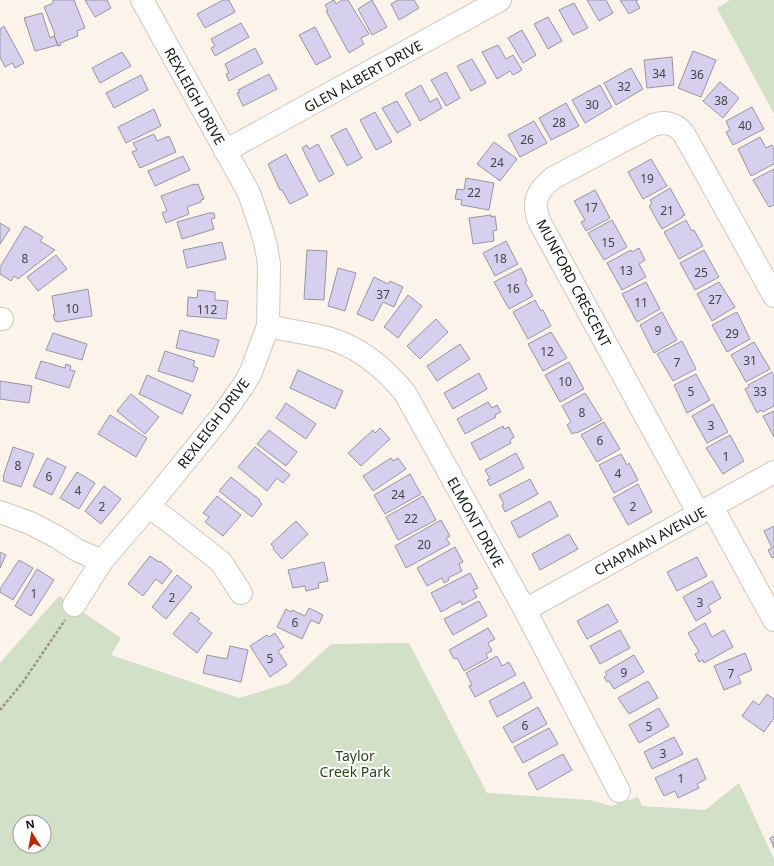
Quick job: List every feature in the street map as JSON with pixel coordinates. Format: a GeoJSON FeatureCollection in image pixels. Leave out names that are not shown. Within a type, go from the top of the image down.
{"type":"FeatureCollection","features":[{"type":"Feature","properties":{"kind":"street","name":"REXLEIGH DRIVE"},"geometry":{"type":"LineString","coordinates":[[74,605],[102,561],[221,417],[243,386],[251,372],[268,326],[269,264],[266,246],[256,211],[249,193],[142,0]]}},
{"type":"Feature","properties":{"kind":"street","name":"GLEN ALBERT DRIVE"},"geometry":{"type":"LineString","coordinates":[[225,151],[500,0]]}},
{"type":"Feature","properties":{"kind":"street","name":"MUNFORD CRESCENT"},"geometry":{"type":"LineString","coordinates":[[774,296],[682,130],[671,124],[659,123],[653,125],[553,178],[544,186],[538,196],[535,207],[539,221],[706,510],[774,620]]}},
{"type":"Feature","properties":{"kind":"street","name":"ELMONT DRIVE"},"geometry":{"type":"LineString","coordinates":[[268,326],[333,340],[352,348],[374,362],[396,382],[405,393],[525,610],[619,791]]}},
{"type":"Feature","properties":{"kind":"street","name":"CHAPMAN AVENUE"},"geometry":{"type":"LineString","coordinates":[[525,610],[774,472]]}},
{"type":"Feature","properties":{"kind":"street"},"geometry":{"type":"LineString","coordinates":[[148,507],[165,518],[221,562],[241,593]]}},
{"type":"Feature","properties":{"kind":"street"},"geometry":{"type":"LineString","coordinates":[[0,512],[30,523],[57,537],[77,550],[102,561]]}},
{"type":"Feature","properties":{"kind":"path"},"geometry":{"type":"LineString","coordinates":[[0,710],[23,682],[74,605]]}},
{"type":"Feature","properties":{"kind":"green space"},"geometry":{"type":"Polygon","coordinates":[[[730,0],[774,0],[774,114],[717,8],[730,0]]]}},
{"type":"Feature","properties":{"kind":"green space","name":"Taylor Creek Park"},"geometry":{"type":"Polygon","coordinates":[[[59,596],[121,638],[111,655],[239,698],[289,683],[331,644],[409,643],[487,793],[590,800],[611,806],[638,797],[642,806],[705,810],[739,783],[774,859],[774,866],[0,866],[0,663],[59,596]]]}},
{"type":"Feature","properties":{"kind":"building"},"geometry":{"type":"Polygon","coordinates":[[[53,0],[74,0],[85,28],[77,31],[78,36],[60,43],[61,45],[58,46],[54,35],[55,34],[44,7],[53,3],[53,0]]]}},
{"type":"Feature","properties":{"kind":"building"},"geometry":{"type":"Polygon","coordinates":[[[85,0],[107,0],[111,8],[95,17],[85,0]]]}},
{"type":"Feature","properties":{"kind":"building"},"geometry":{"type":"Polygon","coordinates":[[[223,0],[229,0],[235,12],[205,28],[197,14],[223,0]]]}},
{"type":"Feature","properties":{"kind":"building"},"geometry":{"type":"Polygon","coordinates":[[[334,0],[336,4],[342,0],[348,0],[369,34],[361,38],[364,44],[349,53],[326,11],[328,10],[325,5],[334,0]]]}},
{"type":"Feature","properties":{"kind":"building"},"geometry":{"type":"Polygon","coordinates":[[[372,0],[387,27],[372,35],[358,9],[372,0]]]}},
{"type":"Feature","properties":{"kind":"building"},"geometry":{"type":"Polygon","coordinates":[[[398,0],[414,0],[419,8],[399,20],[391,4],[398,0]]]}},
{"type":"Feature","properties":{"kind":"building"},"geometry":{"type":"Polygon","coordinates":[[[587,0],[606,0],[613,13],[599,21],[587,0]]]}},
{"type":"Feature","properties":{"kind":"building"},"geometry":{"type":"Polygon","coordinates":[[[620,0],[638,0],[636,1],[640,8],[629,14],[620,0]]]}},
{"type":"Feature","properties":{"kind":"building"},"geometry":{"type":"Polygon","coordinates":[[[574,3],[588,28],[573,35],[559,10],[574,3]]]}},
{"type":"Feature","properties":{"kind":"building"},"geometry":{"type":"Polygon","coordinates":[[[42,13],[50,38],[54,36],[58,45],[35,51],[24,18],[42,13]]]}},
{"type":"Feature","properties":{"kind":"building"},"geometry":{"type":"Polygon","coordinates":[[[548,17],[562,41],[548,49],[534,24],[548,17]]]}},
{"type":"Feature","properties":{"kind":"building"},"geometry":{"type":"Polygon","coordinates":[[[241,23],[249,37],[215,56],[211,48],[215,46],[211,39],[241,23]]]}},
{"type":"Feature","properties":{"kind":"building"},"geometry":{"type":"Polygon","coordinates":[[[4,26],[24,63],[15,68],[12,63],[5,67],[0,57],[0,29],[4,26]]]}},
{"type":"Feature","properties":{"kind":"building"},"geometry":{"type":"Polygon","coordinates":[[[315,27],[331,57],[316,65],[299,35],[315,27]]]}},
{"type":"Feature","properties":{"kind":"building"},"geometry":{"type":"Polygon","coordinates":[[[522,30],[536,55],[523,63],[508,38],[522,30]]]}},
{"type":"Feature","properties":{"kind":"building"},"geometry":{"type":"Polygon","coordinates":[[[498,45],[506,59],[513,55],[522,70],[513,75],[510,71],[497,79],[482,52],[498,45]]]}},
{"type":"Feature","properties":{"kind":"building"},"geometry":{"type":"Polygon","coordinates":[[[255,48],[263,63],[229,81],[226,74],[229,73],[225,64],[255,48]]]}},
{"type":"Feature","properties":{"kind":"building"},"geometry":{"type":"Polygon","coordinates":[[[693,51],[716,60],[701,97],[678,88],[693,51]]]}},
{"type":"Feature","properties":{"kind":"building"},"geometry":{"type":"Polygon","coordinates":[[[122,52],[131,66],[100,83],[92,68],[122,52]]]}},
{"type":"Feature","properties":{"kind":"building"},"geometry":{"type":"Polygon","coordinates":[[[672,57],[674,85],[647,88],[644,60],[672,57]]]}},
{"type":"Feature","properties":{"kind":"building"},"geometry":{"type":"Polygon","coordinates":[[[472,59],[486,83],[471,91],[457,66],[472,59]]]}},
{"type":"Feature","properties":{"kind":"building"},"geometry":{"type":"Polygon","coordinates":[[[631,68],[643,89],[616,105],[604,83],[631,68]]]}},
{"type":"Feature","properties":{"kind":"building"},"geometry":{"type":"Polygon","coordinates":[[[446,72],[460,98],[446,106],[431,80],[446,72]]]}},
{"type":"Feature","properties":{"kind":"building"},"geometry":{"type":"Polygon","coordinates":[[[269,74],[277,89],[243,106],[237,93],[240,92],[238,90],[269,74]]]}},
{"type":"Feature","properties":{"kind":"building"},"geometry":{"type":"Polygon","coordinates":[[[141,75],[148,90],[114,108],[106,93],[141,75]]]}},
{"type":"Feature","properties":{"kind":"building"},"geometry":{"type":"Polygon","coordinates":[[[720,82],[739,98],[723,118],[703,101],[720,82]]]}},
{"type":"Feature","properties":{"kind":"building"},"geometry":{"type":"Polygon","coordinates":[[[421,85],[430,102],[437,98],[442,108],[420,121],[405,94],[421,85]]]}},
{"type":"Feature","properties":{"kind":"building"},"geometry":{"type":"Polygon","coordinates":[[[600,85],[612,107],[585,123],[572,100],[600,85]]]}},
{"type":"Feature","properties":{"kind":"building"},"geometry":{"type":"Polygon","coordinates":[[[397,101],[411,125],[397,133],[382,108],[397,101]]]}},
{"type":"Feature","properties":{"kind":"building"},"geometry":{"type":"Polygon","coordinates":[[[566,103],[579,126],[551,140],[539,118],[566,103]]]}},
{"type":"Feature","properties":{"kind":"building"},"geometry":{"type":"Polygon","coordinates":[[[752,107],[764,129],[733,145],[726,132],[730,130],[726,121],[752,107]]]}},
{"type":"Feature","properties":{"kind":"building"},"geometry":{"type":"Polygon","coordinates":[[[154,109],[161,126],[126,143],[118,127],[154,109]]]}},
{"type":"Feature","properties":{"kind":"building"},"geometry":{"type":"Polygon","coordinates":[[[375,112],[392,142],[376,150],[360,120],[375,112]]]}},
{"type":"Feature","properties":{"kind":"building"},"geometry":{"type":"Polygon","coordinates":[[[534,121],[547,143],[520,157],[508,135],[534,121]]]}},
{"type":"Feature","properties":{"kind":"building"},"geometry":{"type":"Polygon","coordinates":[[[346,128],[362,158],[347,166],[331,136],[346,128]]]}},
{"type":"Feature","properties":{"kind":"building"},"geometry":{"type":"Polygon","coordinates":[[[154,134],[157,141],[169,136],[176,152],[140,168],[132,152],[137,150],[133,143],[154,134]]]}},
{"type":"Feature","properties":{"kind":"building"},"geometry":{"type":"Polygon","coordinates":[[[760,137],[766,148],[772,145],[774,148],[774,164],[751,176],[738,149],[760,137]]]}},
{"type":"Feature","properties":{"kind":"building"},"geometry":{"type":"Polygon","coordinates":[[[494,142],[517,159],[500,181],[477,164],[494,142]]]}},
{"type":"Feature","properties":{"kind":"building"},"geometry":{"type":"Polygon","coordinates":[[[318,144],[334,174],[319,182],[302,148],[307,145],[309,149],[318,144]]]}},
{"type":"Feature","properties":{"kind":"building"},"geometry":{"type":"Polygon","coordinates":[[[286,154],[308,195],[290,204],[282,190],[280,190],[268,164],[286,154]]]}},
{"type":"Feature","properties":{"kind":"building"},"geometry":{"type":"Polygon","coordinates":[[[183,156],[190,170],[155,186],[148,171],[183,156]]]}},
{"type":"Feature","properties":{"kind":"building"},"geometry":{"type":"Polygon","coordinates":[[[651,159],[667,186],[643,199],[628,172],[651,159]]]}},
{"type":"Feature","properties":{"kind":"building"},"geometry":{"type":"Polygon","coordinates":[[[774,169],[774,205],[769,207],[753,180],[774,169]]]}},
{"type":"Feature","properties":{"kind":"building"},"geometry":{"type":"Polygon","coordinates":[[[466,178],[494,183],[489,210],[461,205],[462,200],[455,199],[457,189],[464,190],[466,178]]]}},
{"type":"Feature","properties":{"kind":"building"},"geometry":{"type":"Polygon","coordinates":[[[194,184],[198,184],[204,199],[201,200],[201,202],[187,207],[189,214],[166,223],[162,213],[167,211],[161,196],[194,184]]]}},
{"type":"Feature","properties":{"kind":"building"},"geometry":{"type":"Polygon","coordinates":[[[670,188],[685,215],[662,229],[649,206],[652,204],[650,200],[670,188]]]}},
{"type":"Feature","properties":{"kind":"building"},"geometry":{"type":"Polygon","coordinates":[[[595,190],[610,218],[586,231],[581,222],[585,220],[574,201],[595,190]]]}},
{"type":"Feature","properties":{"kind":"building"},"geometry":{"type":"Polygon","coordinates":[[[214,213],[215,218],[211,219],[214,229],[182,239],[177,222],[214,213]]]}},
{"type":"Feature","properties":{"kind":"building"},"geometry":{"type":"Polygon","coordinates":[[[491,215],[491,217],[495,216],[497,230],[493,231],[494,241],[473,244],[469,218],[491,215]]]}},
{"type":"Feature","properties":{"kind":"building"},"geometry":{"type":"Polygon","coordinates":[[[612,220],[627,247],[604,260],[588,233],[612,220]]]}},
{"type":"Feature","properties":{"kind":"building"},"geometry":{"type":"Polygon","coordinates":[[[686,220],[692,231],[694,230],[703,246],[679,259],[664,232],[686,220]]]}},
{"type":"Feature","properties":{"kind":"building"},"geometry":{"type":"Polygon","coordinates":[[[0,223],[10,229],[0,244],[0,223]]]}},
{"type":"Feature","properties":{"kind":"building"},"geometry":{"type":"Polygon","coordinates":[[[25,226],[43,237],[40,241],[55,250],[18,279],[14,276],[11,281],[0,274],[0,267],[25,226]]]}},
{"type":"Feature","properties":{"kind":"building"},"geometry":{"type":"Polygon","coordinates":[[[506,241],[518,264],[495,276],[483,253],[506,241]]]}},
{"type":"Feature","properties":{"kind":"building"},"geometry":{"type":"Polygon","coordinates":[[[222,242],[226,259],[187,268],[183,250],[222,242]]]}},
{"type":"Feature","properties":{"kind":"building"},"geometry":{"type":"Polygon","coordinates":[[[639,248],[645,260],[639,264],[646,277],[622,290],[607,263],[631,250],[632,252],[639,248]]]}},
{"type":"Feature","properties":{"kind":"building"},"geometry":{"type":"Polygon","coordinates":[[[307,250],[327,251],[324,300],[304,299],[307,250]]]}},
{"type":"Feature","properties":{"kind":"building"},"geometry":{"type":"Polygon","coordinates":[[[704,250],[719,277],[695,290],[680,263],[704,250]]]}},
{"type":"Feature","properties":{"kind":"building"},"geometry":{"type":"Polygon","coordinates":[[[56,255],[67,269],[38,291],[27,277],[56,255]]]}},
{"type":"Feature","properties":{"kind":"building"},"geometry":{"type":"Polygon","coordinates":[[[338,268],[356,273],[345,311],[328,306],[338,268]]]}},
{"type":"Feature","properties":{"kind":"building"},"geometry":{"type":"Polygon","coordinates":[[[521,268],[527,281],[525,282],[533,296],[509,309],[494,282],[521,268]]]}},
{"type":"Feature","properties":{"kind":"building"},"geometry":{"type":"Polygon","coordinates":[[[374,277],[388,284],[390,281],[403,287],[394,307],[383,302],[373,321],[357,314],[374,277]]]}},
{"type":"Feature","properties":{"kind":"building"},"geometry":{"type":"Polygon","coordinates":[[[646,282],[660,309],[637,322],[622,294],[646,282]]]}},
{"type":"Feature","properties":{"kind":"building"},"geometry":{"type":"Polygon","coordinates":[[[719,282],[735,307],[712,321],[697,294],[719,282]]]}},
{"type":"Feature","properties":{"kind":"building"},"geometry":{"type":"Polygon","coordinates":[[[88,289],[92,316],[57,322],[55,321],[53,315],[55,315],[52,296],[88,289]]]}},
{"type":"Feature","properties":{"kind":"building"},"geometry":{"type":"Polygon","coordinates":[[[198,290],[215,292],[215,300],[228,301],[226,319],[187,316],[188,297],[197,298],[198,290]]]}},
{"type":"Feature","properties":{"kind":"building"},"geometry":{"type":"Polygon","coordinates":[[[408,295],[422,306],[398,338],[384,327],[408,295]]]}},
{"type":"Feature","properties":{"kind":"building"},"geometry":{"type":"Polygon","coordinates":[[[535,300],[541,311],[543,310],[551,326],[528,339],[513,312],[535,300]]]}},
{"type":"Feature","properties":{"kind":"building"},"geometry":{"type":"Polygon","coordinates":[[[662,312],[677,340],[654,353],[640,325],[662,312]]]}},
{"type":"Feature","properties":{"kind":"building"},"geometry":{"type":"Polygon","coordinates":[[[737,312],[750,339],[727,352],[712,325],[737,312]]]}},
{"type":"Feature","properties":{"kind":"building"},"geometry":{"type":"Polygon","coordinates":[[[436,319],[448,332],[420,359],[407,346],[436,319]]]}},
{"type":"Feature","properties":{"kind":"building"},"geometry":{"type":"Polygon","coordinates":[[[180,330],[219,340],[214,357],[176,348],[180,330]]]}},
{"type":"Feature","properties":{"kind":"building"},"geometry":{"type":"Polygon","coordinates":[[[551,332],[567,358],[543,371],[528,344],[551,332]]]}},
{"type":"Feature","properties":{"kind":"building"},"geometry":{"type":"Polygon","coordinates":[[[53,333],[87,344],[82,360],[46,350],[53,333]]]}},
{"type":"Feature","properties":{"kind":"building"},"geometry":{"type":"Polygon","coordinates":[[[682,341],[696,369],[673,381],[657,354],[682,341]]]}},
{"type":"Feature","properties":{"kind":"building"},"geometry":{"type":"Polygon","coordinates":[[[754,342],[770,369],[746,382],[731,355],[754,342]]]}},
{"type":"Feature","properties":{"kind":"building"},"geometry":{"type":"Polygon","coordinates":[[[460,344],[470,359],[437,381],[427,366],[460,344]]]}},
{"type":"Feature","properties":{"kind":"building"},"geometry":{"type":"Polygon","coordinates":[[[165,351],[195,361],[193,366],[198,368],[193,382],[158,371],[165,351]]]}},
{"type":"Feature","properties":{"kind":"building"},"geometry":{"type":"Polygon","coordinates":[[[41,361],[65,368],[66,364],[71,366],[70,370],[75,371],[69,388],[35,378],[41,361]]]}},
{"type":"Feature","properties":{"kind":"building"},"geometry":{"type":"Polygon","coordinates":[[[569,362],[584,389],[560,402],[545,375],[569,362]]]}},
{"type":"Feature","properties":{"kind":"building"},"geometry":{"type":"Polygon","coordinates":[[[298,370],[343,391],[335,409],[290,388],[298,370]]]}},
{"type":"Feature","properties":{"kind":"building"},"geometry":{"type":"Polygon","coordinates":[[[772,372],[774,376],[774,406],[763,412],[761,410],[757,413],[745,389],[749,387],[748,385],[772,372]]]}},
{"type":"Feature","properties":{"kind":"building"},"geometry":{"type":"Polygon","coordinates":[[[479,373],[487,389],[453,409],[444,393],[479,373]]]}},
{"type":"Feature","properties":{"kind":"building"},"geometry":{"type":"Polygon","coordinates":[[[696,374],[710,400],[687,413],[674,385],[696,374]]]}},
{"type":"Feature","properties":{"kind":"building"},"geometry":{"type":"Polygon","coordinates":[[[147,375],[191,395],[182,414],[139,394],[147,375]]]}},
{"type":"Feature","properties":{"kind":"building"},"geometry":{"type":"Polygon","coordinates":[[[0,381],[32,386],[29,403],[0,399],[0,381]]]}},
{"type":"Feature","properties":{"kind":"building"},"geometry":{"type":"Polygon","coordinates":[[[585,393],[602,420],[577,433],[572,434],[567,425],[571,422],[562,406],[585,393]]]}},
{"type":"Feature","properties":{"kind":"building"},"geometry":{"type":"Polygon","coordinates":[[[131,394],[159,417],[145,434],[117,411],[131,394]]]}},
{"type":"Feature","properties":{"kind":"building"},"geometry":{"type":"Polygon","coordinates":[[[488,402],[492,408],[497,405],[501,412],[495,415],[496,417],[465,434],[457,419],[488,402]]]}},
{"type":"Feature","properties":{"kind":"building"},"geometry":{"type":"Polygon","coordinates":[[[286,403],[316,424],[306,439],[276,418],[286,403]]]}},
{"type":"Feature","properties":{"kind":"building"},"geometry":{"type":"Polygon","coordinates":[[[713,404],[728,432],[707,443],[692,416],[713,404]]]}},
{"type":"Feature","properties":{"kind":"building"},"geometry":{"type":"Polygon","coordinates":[[[774,411],[774,437],[763,416],[774,411]]]}},
{"type":"Feature","properties":{"kind":"building"},"geometry":{"type":"Polygon","coordinates":[[[110,415],[147,438],[136,457],[98,434],[110,415]]]}},
{"type":"Feature","properties":{"kind":"building"},"geometry":{"type":"Polygon","coordinates":[[[604,422],[620,449],[597,462],[581,435],[604,422]]]}},
{"type":"Feature","properties":{"kind":"building"},"geometry":{"type":"Polygon","coordinates":[[[503,426],[504,429],[509,427],[514,437],[510,440],[511,443],[480,460],[471,443],[503,426]]]}},
{"type":"Feature","properties":{"kind":"building"},"geometry":{"type":"Polygon","coordinates":[[[380,428],[390,439],[361,466],[348,453],[373,430],[375,433],[380,428]]]}},
{"type":"Feature","properties":{"kind":"building"},"geometry":{"type":"Polygon","coordinates":[[[269,430],[297,452],[286,466],[257,444],[269,430]]]}},
{"type":"Feature","properties":{"kind":"building"},"geometry":{"type":"Polygon","coordinates":[[[730,435],[744,461],[723,474],[706,448],[730,435]]]}},
{"type":"Feature","properties":{"kind":"building"},"geometry":{"type":"Polygon","coordinates":[[[13,447],[34,454],[21,487],[3,481],[13,447]]]}},
{"type":"Feature","properties":{"kind":"building"},"geometry":{"type":"Polygon","coordinates":[[[255,447],[290,475],[283,483],[277,478],[267,491],[238,467],[255,447]]]}},
{"type":"Feature","properties":{"kind":"building"},"geometry":{"type":"Polygon","coordinates":[[[516,453],[524,468],[490,486],[487,480],[490,479],[485,470],[516,453]]]}},
{"type":"Feature","properties":{"kind":"building"},"geometry":{"type":"Polygon","coordinates":[[[621,454],[627,465],[629,463],[638,480],[614,493],[599,465],[621,454]]]}},
{"type":"Feature","properties":{"kind":"building"},"geometry":{"type":"Polygon","coordinates":[[[47,458],[66,467],[52,495],[33,486],[47,458]]]}},
{"type":"Feature","properties":{"kind":"building"},"geometry":{"type":"Polygon","coordinates":[[[391,458],[393,461],[398,458],[406,469],[373,491],[363,476],[391,458]]]}},
{"type":"Feature","properties":{"kind":"building"},"geometry":{"type":"Polygon","coordinates":[[[77,472],[95,483],[79,509],[60,498],[77,472]]]}},
{"type":"Feature","properties":{"kind":"building"},"geometry":{"type":"Polygon","coordinates":[[[410,474],[421,494],[385,514],[374,495],[410,474]]]}},
{"type":"Feature","properties":{"kind":"building"},"geometry":{"type":"Polygon","coordinates":[[[231,477],[260,500],[259,501],[262,504],[252,517],[219,491],[231,477]]]}},
{"type":"Feature","properties":{"kind":"building"},"geometry":{"type":"Polygon","coordinates":[[[530,479],[538,494],[505,512],[502,505],[504,504],[499,495],[530,479]]]}},
{"type":"Feature","properties":{"kind":"building"},"geometry":{"type":"Polygon","coordinates":[[[638,484],[652,512],[628,525],[613,498],[638,484]]]}},
{"type":"Feature","properties":{"kind":"building"},"geometry":{"type":"Polygon","coordinates":[[[104,486],[121,499],[101,524],[85,511],[104,486]]]}},
{"type":"Feature","properties":{"kind":"building"},"geometry":{"type":"Polygon","coordinates":[[[217,496],[241,515],[223,536],[205,522],[209,517],[203,513],[217,496]]]}},
{"type":"Feature","properties":{"kind":"building"},"geometry":{"type":"Polygon","coordinates":[[[423,496],[436,520],[398,540],[386,517],[423,496]]]}},
{"type":"Feature","properties":{"kind":"building"},"geometry":{"type":"Polygon","coordinates":[[[550,501],[558,516],[519,538],[511,522],[550,501]]]}},
{"type":"Feature","properties":{"kind":"building"},"geometry":{"type":"Polygon","coordinates":[[[441,520],[450,536],[446,538],[450,544],[406,568],[395,546],[441,520]]]}},
{"type":"Feature","properties":{"kind":"building"},"geometry":{"type":"Polygon","coordinates":[[[296,521],[308,534],[282,559],[273,549],[274,548],[271,544],[296,521]]]}},
{"type":"Feature","properties":{"kind":"building"},"geometry":{"type":"Polygon","coordinates":[[[774,526],[774,557],[772,558],[768,550],[772,548],[764,531],[774,526]]]}},
{"type":"Feature","properties":{"kind":"building"},"geometry":{"type":"Polygon","coordinates":[[[569,534],[578,549],[540,570],[532,554],[569,534]]]}},
{"type":"Feature","properties":{"kind":"building"},"geometry":{"type":"Polygon","coordinates":[[[455,547],[463,562],[459,564],[462,571],[448,578],[449,580],[444,583],[442,578],[427,586],[417,568],[455,547]]]}},
{"type":"Feature","properties":{"kind":"building"},"geometry":{"type":"Polygon","coordinates":[[[0,552],[6,555],[0,568],[0,552]]]}},
{"type":"Feature","properties":{"kind":"building"},"geometry":{"type":"Polygon","coordinates":[[[150,556],[159,562],[160,561],[172,571],[162,584],[156,579],[143,596],[128,584],[150,556]]]}},
{"type":"Feature","properties":{"kind":"building"},"geometry":{"type":"Polygon","coordinates":[[[697,557],[707,576],[677,591],[667,572],[697,557]]]}},
{"type":"Feature","properties":{"kind":"building"},"geometry":{"type":"Polygon","coordinates":[[[19,560],[33,568],[13,600],[0,592],[0,589],[19,560]]]}},
{"type":"Feature","properties":{"kind":"building"},"geometry":{"type":"Polygon","coordinates":[[[324,562],[328,581],[318,583],[319,588],[306,591],[305,586],[293,588],[288,570],[324,562]]]}},
{"type":"Feature","properties":{"kind":"building"},"geometry":{"type":"Polygon","coordinates":[[[37,569],[54,580],[31,616],[15,606],[37,569]]]}},
{"type":"Feature","properties":{"kind":"building"},"geometry":{"type":"Polygon","coordinates":[[[470,573],[478,588],[473,590],[477,597],[462,605],[461,601],[441,612],[431,593],[470,573]]]}},
{"type":"Feature","properties":{"kind":"building"},"geometry":{"type":"Polygon","coordinates":[[[177,575],[192,587],[166,619],[152,607],[177,575]]]}},
{"type":"Feature","properties":{"kind":"building"},"geometry":{"type":"Polygon","coordinates":[[[712,581],[721,598],[708,606],[711,612],[696,621],[683,597],[712,581]]]}},
{"type":"Feature","properties":{"kind":"building"},"geometry":{"type":"Polygon","coordinates":[[[479,601],[487,616],[453,635],[444,619],[479,601]]]}},
{"type":"Feature","properties":{"kind":"building"},"geometry":{"type":"Polygon","coordinates":[[[608,604],[618,622],[587,639],[577,621],[608,604]]]}},
{"type":"Feature","properties":{"kind":"building"},"geometry":{"type":"Polygon","coordinates":[[[309,608],[323,615],[319,624],[311,620],[302,639],[277,627],[286,609],[305,616],[309,608]]]}},
{"type":"Feature","properties":{"kind":"building"},"geometry":{"type":"Polygon","coordinates":[[[191,612],[200,619],[197,621],[212,633],[197,653],[173,634],[191,612]]]}},
{"type":"Feature","properties":{"kind":"building"},"geometry":{"type":"Polygon","coordinates":[[[705,623],[712,637],[724,630],[733,647],[704,663],[703,660],[699,662],[695,654],[699,652],[688,633],[705,623]]]}},
{"type":"Feature","properties":{"kind":"building"},"geometry":{"type":"Polygon","coordinates":[[[488,628],[495,639],[488,643],[492,651],[486,654],[488,658],[464,671],[457,658],[454,659],[449,650],[488,628]]]}},
{"type":"Feature","properties":{"kind":"building"},"geometry":{"type":"Polygon","coordinates":[[[620,630],[630,648],[600,664],[590,646],[620,630]]]}},
{"type":"Feature","properties":{"kind":"building"},"geometry":{"type":"Polygon","coordinates":[[[275,633],[284,647],[278,651],[287,665],[270,677],[250,646],[267,635],[269,637],[275,633]]]}},
{"type":"Feature","properties":{"kind":"building"},"geometry":{"type":"Polygon","coordinates":[[[230,646],[248,650],[241,682],[203,673],[207,655],[227,659],[230,646]]]}},
{"type":"Feature","properties":{"kind":"building"},"geometry":{"type":"Polygon","coordinates":[[[745,653],[752,670],[738,676],[741,683],[724,690],[714,666],[745,653]]]}},
{"type":"Feature","properties":{"kind":"building"},"geometry":{"type":"Polygon","coordinates":[[[634,655],[644,672],[614,689],[609,681],[607,682],[604,677],[607,675],[605,672],[634,655]]]}},
{"type":"Feature","properties":{"kind":"building"},"geometry":{"type":"Polygon","coordinates":[[[497,656],[502,666],[509,662],[516,675],[475,697],[469,686],[472,685],[466,673],[497,656]]]}},
{"type":"Feature","properties":{"kind":"building"},"geometry":{"type":"Polygon","coordinates":[[[648,681],[658,698],[629,714],[618,698],[648,681]]]}},
{"type":"Feature","properties":{"kind":"building"},"geometry":{"type":"Polygon","coordinates":[[[524,682],[532,698],[497,717],[489,701],[524,682]]]}},
{"type":"Feature","properties":{"kind":"building"},"geometry":{"type":"Polygon","coordinates":[[[767,694],[774,699],[774,718],[764,732],[742,716],[753,701],[759,705],[767,694]]]}},
{"type":"Feature","properties":{"kind":"building"},"geometry":{"type":"Polygon","coordinates":[[[538,707],[547,724],[512,743],[503,727],[538,707]]]}},
{"type":"Feature","properties":{"kind":"building"},"geometry":{"type":"Polygon","coordinates":[[[659,708],[669,726],[639,743],[629,725],[659,708]]]}},
{"type":"Feature","properties":{"kind":"building"},"geometry":{"type":"Polygon","coordinates":[[[549,728],[558,744],[523,763],[514,747],[549,728]]]}},
{"type":"Feature","properties":{"kind":"building"},"geometry":{"type":"Polygon","coordinates":[[[674,737],[683,754],[652,769],[644,752],[674,737]]]}},
{"type":"Feature","properties":{"kind":"building"},"geometry":{"type":"Polygon","coordinates":[[[563,754],[572,770],[537,790],[528,773],[563,754]]]}},
{"type":"Feature","properties":{"kind":"building"},"geometry":{"type":"Polygon","coordinates":[[[697,758],[706,779],[697,784],[699,788],[678,798],[675,791],[664,796],[655,778],[697,758]]]}},
{"type":"Feature","properties":{"kind":"building"},"geometry":{"type":"Polygon","coordinates":[[[774,836],[774,848],[770,838],[774,836]]]}}]}
